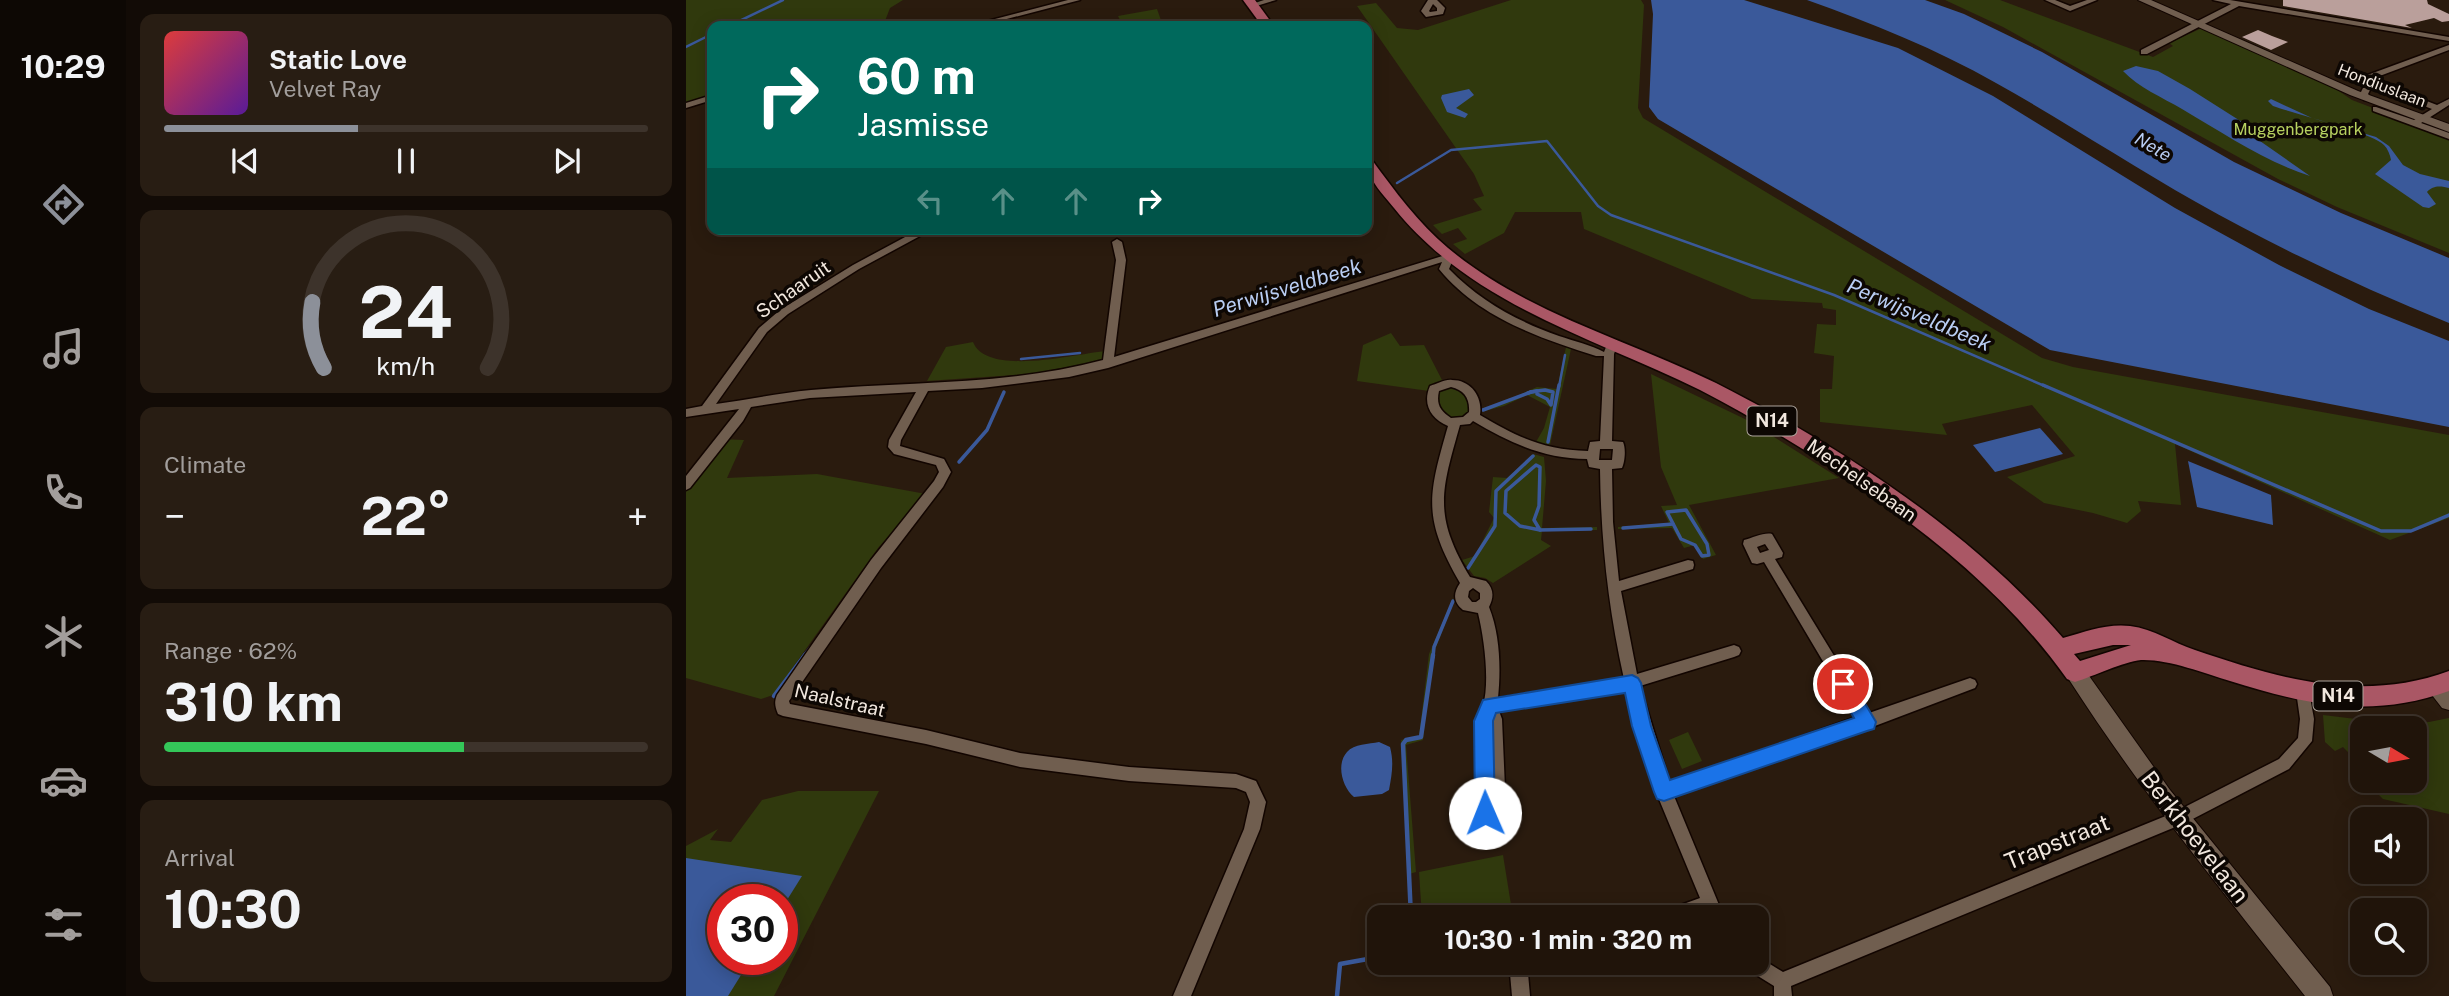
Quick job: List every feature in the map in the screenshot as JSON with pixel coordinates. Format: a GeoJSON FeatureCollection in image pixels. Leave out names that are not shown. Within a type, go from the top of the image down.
{"type":"FeatureCollection","features":[{"type":"Feature","properties":{"kind":"main road"},"geometry":{"type":"LineString","coordinates":[[1251,3],[1264,21]]}},
{"type":"Feature","properties":{"kind":"main road","name":"Mechelsebaan"},"geometry":{"type":"LineString","coordinates":[[1372,170],[1415,226],[1450,257],[1520,302],[1606,349],[1732,400],[1790,431],[1847,468],[1958,548],[2011,596],[2075,672]]}},
{"type":"Feature","properties":{"kind":"main road","name":"N14"},"geometry":{"type":"LineString","coordinates":[[2058,649],[2122,635],[2142,639],[2188,658],[2261,681],[2303,691],[2352,697],[2398,696],[2444,689]]}},
{"type":"Feature","properties":{"kind":"main road","name":"N14"},"geometry":{"type":"LineString","coordinates":[[2075,672],[2141,651],[2188,658]]}},
{"type":"Feature","properties":{"kind":"street"},"geometry":{"type":"LineString","coordinates":[[992,21],[1076,0]]}},
{"type":"Feature","properties":{"kind":"street"},"geometry":{"type":"LineString","coordinates":[[1251,3],[1272,0]]}},
{"type":"Feature","properties":{"kind":"street"},"geometry":{"type":"LineString","coordinates":[[2049,0],[2070,9],[2093,0]]}},
{"type":"Feature","properties":{"kind":"street","name":"Hondiuslaan"},"geometry":{"type":"LineString","coordinates":[[2143,0],[2305,71],[2449,122]]}},
{"type":"Feature","properties":{"kind":"street"},"geometry":{"type":"LineString","coordinates":[[2217,0],[2449,39]]}},
{"type":"Feature","properties":{"kind":"street"},"geometry":{"type":"LineString","coordinates":[[2144,52],[2237,4]]}},
{"type":"Feature","properties":{"kind":"street"},"geometry":{"type":"LineString","coordinates":[[2365,94],[2368,86],[2365,79],[2449,47]]}},
{"type":"Feature","properties":{"kind":"street","name":"Hondiuslaan"},"geometry":{"type":"LineString","coordinates":[[2382,87],[2449,128]]}},
{"type":"Feature","properties":{"kind":"street"},"geometry":{"type":"LineString","coordinates":[[686,106],[707,98]]}},
{"type":"Feature","properties":{"kind":"street"},"geometry":{"type":"LineString","coordinates":[[2428,114],[2449,101]]}},
{"type":"Feature","properties":{"kind":"street","name":"Hondiuslaan"},"geometry":{"type":"LineString","coordinates":[[2376,108],[2428,114],[2449,110]]}},
{"type":"Feature","properties":{"kind":"street","name":"Hondiuslaan"},"geometry":{"type":"LineString","coordinates":[[2428,114],[2449,136]]}},
{"type":"Feature","properties":{"kind":"street","name":"Schaaruit"},"geometry":{"type":"LineString","coordinates":[[706,410],[755,340],[784,312],[856,267],[917,235]]}},
{"type":"Feature","properties":{"kind":"street"},"geometry":{"type":"LineString","coordinates":[[1108,364],[1121,260],[1117,242]]}},
{"type":"Feature","properties":{"kind":"street"},"geometry":{"type":"LineString","coordinates":[[686,414],[810,394],[1029,379],[1108,364],[1450,257]]}},
{"type":"Feature","properties":{"kind":"street","name":"Mechelsebaan"},"geometry":{"type":"LineString","coordinates":[[1450,257],[1444,269],[1451,277],[1503,315],[1549,336],[1606,349]]}},
{"type":"Feature","properties":{"kind":"street"},"geometry":{"type":"LineString","coordinates":[[1503,315],[1520,302]]}},
{"type":"Feature","properties":{"kind":"street"},"geometry":{"type":"LineString","coordinates":[[1606,349],[1609,354],[1606,445]]}},
{"type":"Feature","properties":{"kind":"street"},"geometry":{"type":"LineString","coordinates":[[1442,384],[1457,384],[1468,389],[1476,404],[1473,416],[1455,423],[1442,419],[1433,408],[1432,393],[1442,384]]}},
{"type":"Feature","properties":{"kind":"street","name":"Naalstraat"},"geometry":{"type":"LineString","coordinates":[[925,386],[895,440],[894,447],[898,451],[940,462],[944,475],[782,700],[783,709],[926,737],[1020,760],[1129,774],[1246,783],[1255,791],[1258,802],[1252,830],[1182,996]]}},
{"type":"Feature","properties":{"kind":"street"},"geometry":{"type":"LineString","coordinates":[[686,485],[748,403]]}},
{"type":"Feature","properties":{"kind":"street"},"geometry":{"type":"LineString","coordinates":[[1473,416],[1530,448],[1553,454],[1594,456]]}},
{"type":"Feature","properties":{"kind":"street"},"geometry":{"type":"LineString","coordinates":[[1455,423],[1437,489],[1436,514],[1445,545],[1468,585],[1462,589],[1462,600],[1469,606],[1481,605],[1489,622],[1490,706],[1495,719],[1499,835],[1486,836],[1483,721],[1490,706]]}},
{"type":"Feature","properties":{"kind":"street"},"geometry":{"type":"LineString","coordinates":[[1594,445],[1606,445],[1619,445],[1618,465],[1593,464],[1594,445]]}},
{"type":"Feature","properties":{"kind":"street"},"geometry":{"type":"LineString","coordinates":[[1606,464],[1607,528],[1618,624],[1642,726],[1664,792],[1711,905]]}},
{"type":"Feature","properties":{"kind":"street"},"geometry":{"type":"LineString","coordinates":[[1767,556],[1867,722]]}},
{"type":"Feature","properties":{"kind":"street"},"geometry":{"type":"LineString","coordinates":[[1614,588],[1688,565]]}},
{"type":"Feature","properties":{"kind":"street"},"geometry":{"type":"LineString","coordinates":[[1490,706],[1632,683],[1734,651]]}},
{"type":"Feature","properties":{"kind":"street","name":"Berkhoevelaan"},"geometry":{"type":"LineString","coordinates":[[2075,672],[2135,760],[2179,818],[2321,996]]}},
{"type":"Feature","properties":{"kind":"street"},"geometry":{"type":"LineString","coordinates":[[1664,792],[1970,684]]}},
{"type":"Feature","properties":{"kind":"street","name":"Trapstraat"},"geometry":{"type":"LineString","coordinates":[[1783,989],[2179,818],[2284,764],[2305,741],[2307,719],[2303,691]]}},
{"type":"Feature","properties":{"kind":"street"},"geometry":{"type":"LineString","coordinates":[[1519,975],[1521,996]]}},
{"type":"Feature","properties":{"kind":"street"},"geometry":{"type":"LineString","coordinates":[[1766,975],[1783,989]]}},
{"type":"Feature","properties":{"kind":"green space"},"geometry":{"type":"Polygon","coordinates":[[[686,0],[781,0],[737,21],[707,21],[707,36],[686,46],[686,0]]]}},
{"type":"Feature","properties":{"kind":"green space"},"geometry":{"type":"Polygon","coordinates":[[[785,0],[903,0],[890,8],[885,21],[741,21],[785,0]]]}},
{"type":"Feature","properties":{"kind":"green space"},"geometry":{"type":"Polygon","coordinates":[[[1511,0],[1641,0],[1644,5],[1638,108],[1643,118],[2042,358],[2073,367],[2449,435],[2449,518],[2390,540],[2175,444],[2181,505],[2138,501],[2141,511],[2127,523],[2044,503],[2007,477],[2075,456],[2032,405],[1942,424],[1947,435],[1820,422],[1820,389],[1832,389],[1834,356],[1814,353],[1817,324],[1836,325],[1836,310],[1823,308],[1822,303],[1752,299],[1584,229],[1581,212],[1515,212],[1504,233],[1465,254],[1453,244],[1467,239],[1458,228],[1442,234],[1433,225],[1482,210],[1473,199],[1484,196],[1474,174],[1372,28],[1372,21],[1367,21],[1357,6],[1376,3],[1397,28],[1418,30],[1511,0]]]}},
{"type":"Feature","properties":{"kind":"green space","name":"Muggenbergpark"},"geometry":{"type":"Polygon","coordinates":[[[1945,0],[2000,0],[2153,57],[2173,46],[2169,43],[2202,28],[2330,85],[2352,100],[2449,137],[2449,253],[2337,207],[2278,179],[2003,27],[1945,0]]]}},
{"type":"Feature","properties":{"kind":"green space"},"geometry":{"type":"Polygon","coordinates":[[[1157,9],[1161,21],[1120,21],[1118,16],[1157,9]]]}},
{"type":"Feature","properties":{"kind":"green space"},"geometry":{"type":"Polygon","coordinates":[[[707,38],[707,96],[686,104],[686,48],[707,38]]]}},
{"type":"Feature","properties":{"kind":"green space"},"geometry":{"type":"Polygon","coordinates":[[[1391,333],[1400,346],[1424,345],[1442,380],[1429,391],[1357,381],[1363,345],[1391,333]]]}},
{"type":"Feature","properties":{"kind":"green space"},"geometry":{"type":"Polygon","coordinates":[[[973,342],[982,353],[995,359],[1033,361],[1105,351],[1105,358],[1101,361],[1029,374],[927,381],[946,347],[973,342]]]}},
{"type":"Feature","properties":{"kind":"green space"},"geometry":{"type":"Polygon","coordinates":[[[1566,347],[1571,349],[1550,445],[1536,442],[1544,428],[1550,407],[1527,395],[1504,406],[1481,412],[1537,387],[1557,389],[1566,347]]]}},
{"type":"Feature","properties":{"kind":"green space"},"geometry":{"type":"Polygon","coordinates":[[[1651,374],[1747,420],[1839,478],[1689,505],[1716,555],[1703,559],[1695,545],[1684,548],[1672,528],[1618,529],[1669,523],[1661,506],[1677,505],[1661,467],[1651,374]]]}},
{"type":"Feature","properties":{"kind":"green space"},"geometry":{"type":"Polygon","coordinates":[[[1451,386],[1464,392],[1472,406],[1467,417],[1450,419],[1438,409],[1437,392],[1451,386]]]}},
{"type":"Feature","properties":{"kind":"green space"},"geometry":{"type":"Polygon","coordinates":[[[718,439],[744,440],[727,478],[817,474],[926,494],[878,548],[773,695],[761,699],[686,678],[686,478],[718,439]]]}},
{"type":"Feature","properties":{"kind":"green space"},"geometry":{"type":"Polygon","coordinates":[[[1533,454],[1544,457],[1546,481],[1542,528],[1597,527],[1597,530],[1542,531],[1541,540],[1551,546],[1493,583],[1474,576],[1462,560],[1475,556],[1494,518],[1489,512],[1493,477],[1507,478],[1533,454]]]}},
{"type":"Feature","properties":{"kind":"green space"},"geometry":{"type":"Polygon","coordinates":[[[1453,598],[1454,602],[1432,657],[1423,740],[1406,745],[1416,872],[1409,874],[1401,740],[1419,736],[1429,654],[1453,598]]]}},
{"type":"Feature","properties":{"kind":"green space"},"geometry":{"type":"Polygon","coordinates":[[[2323,715],[2350,718],[2350,754],[2343,747],[2335,751],[2325,742],[2323,715]]]}},
{"type":"Feature","properties":{"kind":"green space"},"geometry":{"type":"Polygon","coordinates":[[[2449,718],[2449,814],[2383,799],[2377,793],[2427,793],[2427,722],[2449,718]]]}},
{"type":"Feature","properties":{"kind":"green space"},"geometry":{"type":"Polygon","coordinates":[[[1688,732],[1702,761],[1682,769],[1669,740],[1688,732]]]}},
{"type":"Feature","properties":{"kind":"green space"},"geometry":{"type":"Polygon","coordinates":[[[798,791],[879,791],[798,949],[798,884],[707,884],[707,975],[785,975],[774,996],[686,996],[686,846],[718,829],[710,840],[731,842],[762,800],[798,791]]]}},
{"type":"Feature","properties":{"kind":"green space"},"geometry":{"type":"Polygon","coordinates":[[[1503,855],[1511,905],[1421,905],[1419,872],[1503,855]]]}},
{"type":"Feature","properties":{"kind":"water"},"geometry":{"type":"Polygon","coordinates":[[[1651,0],[1744,0],[1898,48],[1993,96],[2175,208],[2279,265],[2369,309],[2449,341],[2449,427],[2050,350],[1658,119],[1649,107],[1653,14],[1651,0]]]}},
{"type":"Feature","properties":{"kind":"water","name":"Nete"},"geometry":{"type":"Polygon","coordinates":[[[1807,0],[1925,0],[1964,14],[2042,52],[2234,162],[2341,213],[2449,258],[2449,323],[2321,267],[2227,219],[2021,97],[1950,59],[1880,27],[1807,0]]]}},
{"type":"Feature","properties":{"kind":"water"},"geometry":{"type":"Polygon","coordinates":[[[2136,66],[2158,71],[2190,89],[2253,129],[2260,141],[2310,176],[2261,155],[2143,87],[2123,71],[2136,66]]]}},
{"type":"Feature","properties":{"kind":"water"},"geometry":{"type":"Polygon","coordinates":[[[1469,89],[1474,95],[1456,108],[1468,114],[1465,118],[1447,112],[1442,95],[1469,89]]]}},
{"type":"Feature","properties":{"kind":"water"},"geometry":{"type":"Polygon","coordinates":[[[2271,99],[2311,118],[2273,106],[2268,101],[2271,99]]]}},
{"type":"Feature","properties":{"kind":"water"},"geometry":{"type":"Polygon","coordinates":[[[2338,126],[2376,137],[2389,146],[2403,165],[2420,174],[2449,181],[2449,188],[2437,187],[2429,190],[2427,192],[2436,204],[2429,208],[2423,207],[2375,174],[2391,160],[2384,145],[2338,126]]]}},
{"type":"Feature","properties":{"kind":"water"},"geometry":{"type":"Polygon","coordinates":[[[2040,428],[2063,454],[1995,472],[1973,445],[2040,428]]]}},
{"type":"Feature","properties":{"kind":"water"},"geometry":{"type":"Polygon","coordinates":[[[2188,461],[2271,495],[2273,525],[2197,507],[2188,461]]]}},
{"type":"Feature","properties":{"kind":"water"},"geometry":{"type":"Polygon","coordinates":[[[1379,742],[1390,747],[1392,768],[1389,790],[1382,794],[1354,797],[1346,787],[1342,775],[1344,757],[1354,747],[1379,742]]]}},
{"type":"Feature","properties":{"kind":"water"},"geometry":{"type":"Polygon","coordinates":[[[686,858],[802,876],[797,884],[707,884],[707,975],[741,975],[728,996],[686,996],[686,858]]]}},
{"type":"Feature","properties":{"kind":"building"},"geometry":{"type":"Polygon","coordinates":[[[2283,0],[2427,0],[2428,4],[2449,14],[2449,21],[2442,22],[2434,18],[2405,25],[2412,28],[2283,6],[2283,0]]]}},
{"type":"Feature","properties":{"kind":"building"},"geometry":{"type":"Polygon","coordinates":[[[2258,30],[2288,42],[2271,50],[2242,37],[2258,30]]]}},
{"type":"Feature","properties":{"kind":"waterway"},"geometry":{"type":"LineString","coordinates":[[739,21],[783,0]]}},
{"type":"Feature","properties":{"kind":"waterway"},"geometry":{"type":"LineString","coordinates":[[686,47],[707,36]]}},
{"type":"Feature","properties":{"kind":"waterway","name":"Perwijsveldbeek"},"geometry":{"type":"LineString","coordinates":[[1397,183],[1451,150],[1547,141],[1598,206],[1611,215],[1834,295],[2047,387]]}},
{"type":"Feature","properties":{"kind":"waterway","name":"Perwijsveldbeek"},"geometry":{"type":"LineString","coordinates":[[1362,281],[1398,270]]}},
{"type":"Feature","properties":{"kind":"waterway","name":"Perwijsveldbeek"},"geometry":{"type":"LineString","coordinates":[[1021,359],[1080,353]]}},
{"type":"Feature","properties":{"kind":"waterway"},"geometry":{"type":"LineString","coordinates":[[1559,387],[1565,355]]}},
{"type":"Feature","properties":{"kind":"waterway"},"geometry":{"type":"LineString","coordinates":[[1548,442],[1559,385]]}},
{"type":"Feature","properties":{"kind":"waterway","name":"Perwijsveldbeek"},"geometry":{"type":"LineString","coordinates":[[2043,385],[2381,531],[2411,531],[2449,515]]}},
{"type":"Feature","properties":{"kind":"waterway"},"geometry":{"type":"LineString","coordinates":[[1531,392],[1537,391]]}},
{"type":"Feature","properties":{"kind":"waterway"},"geometry":{"type":"LineString","coordinates":[[1537,391],[1553,392],[1551,405],[1547,399],[1537,394],[1537,391]]}},
{"type":"Feature","properties":{"kind":"waterway","name":"Perwijsveldbeek"},"geometry":{"type":"LineString","coordinates":[[959,462],[987,430],[1004,392]]}},
{"type":"Feature","properties":{"kind":"waterway"},"geometry":{"type":"LineString","coordinates":[[1483,410],[1531,392]]}},
{"type":"Feature","properties":{"kind":"waterway"},"geometry":{"type":"LineString","coordinates":[[1468,568],[1495,526],[1496,491],[1533,456]]}},
{"type":"Feature","properties":{"kind":"waterway"},"geometry":{"type":"LineString","coordinates":[[1536,465],[1540,467],[1539,506],[1534,520],[1540,530],[1520,526],[1505,513],[1506,491],[1536,465]]}},
{"type":"Feature","properties":{"kind":"waterway"},"geometry":{"type":"LineString","coordinates":[[1686,510],[1707,544],[1709,555],[1702,556],[1695,545],[1681,539],[1667,512],[1686,510]]}},
{"type":"Feature","properties":{"kind":"waterway"},"geometry":{"type":"LineString","coordinates":[[1623,528],[1673,524]]}},
{"type":"Feature","properties":{"kind":"waterway"},"geometry":{"type":"LineString","coordinates":[[1540,530],[1591,529]]}},
{"type":"Feature","properties":{"kind":"waterway"},"geometry":{"type":"LineString","coordinates":[[1433,657],[1434,647],[1453,601]]}},
{"type":"Feature","properties":{"kind":"waterway","name":"Perwijsveldbeek"},"geometry":{"type":"LineString","coordinates":[[803,657],[811,647]]}},
{"type":"Feature","properties":{"kind":"waterway","name":"Perwijsveldbeek"},"geometry":{"type":"LineString","coordinates":[[774,696],[805,655]]}},
{"type":"Feature","properties":{"kind":"waterway"},"geometry":{"type":"LineString","coordinates":[[1410,905],[1403,744],[1406,740],[1421,737],[1433,655]]}},
{"type":"Feature","properties":{"kind":"waterway"},"geometry":{"type":"LineString","coordinates":[[1337,996],[1340,964],[1367,959]]}},
{"type":"Feature","properties":{"kind":"route"},"geometry":{"type":"LineString","coordinates":[[1485,813],[1483,721],[1490,706],[1559,697],[1632,683],[1642,726],[1646,731],[1664,792],[1867,722],[1843,684]]}}]}
